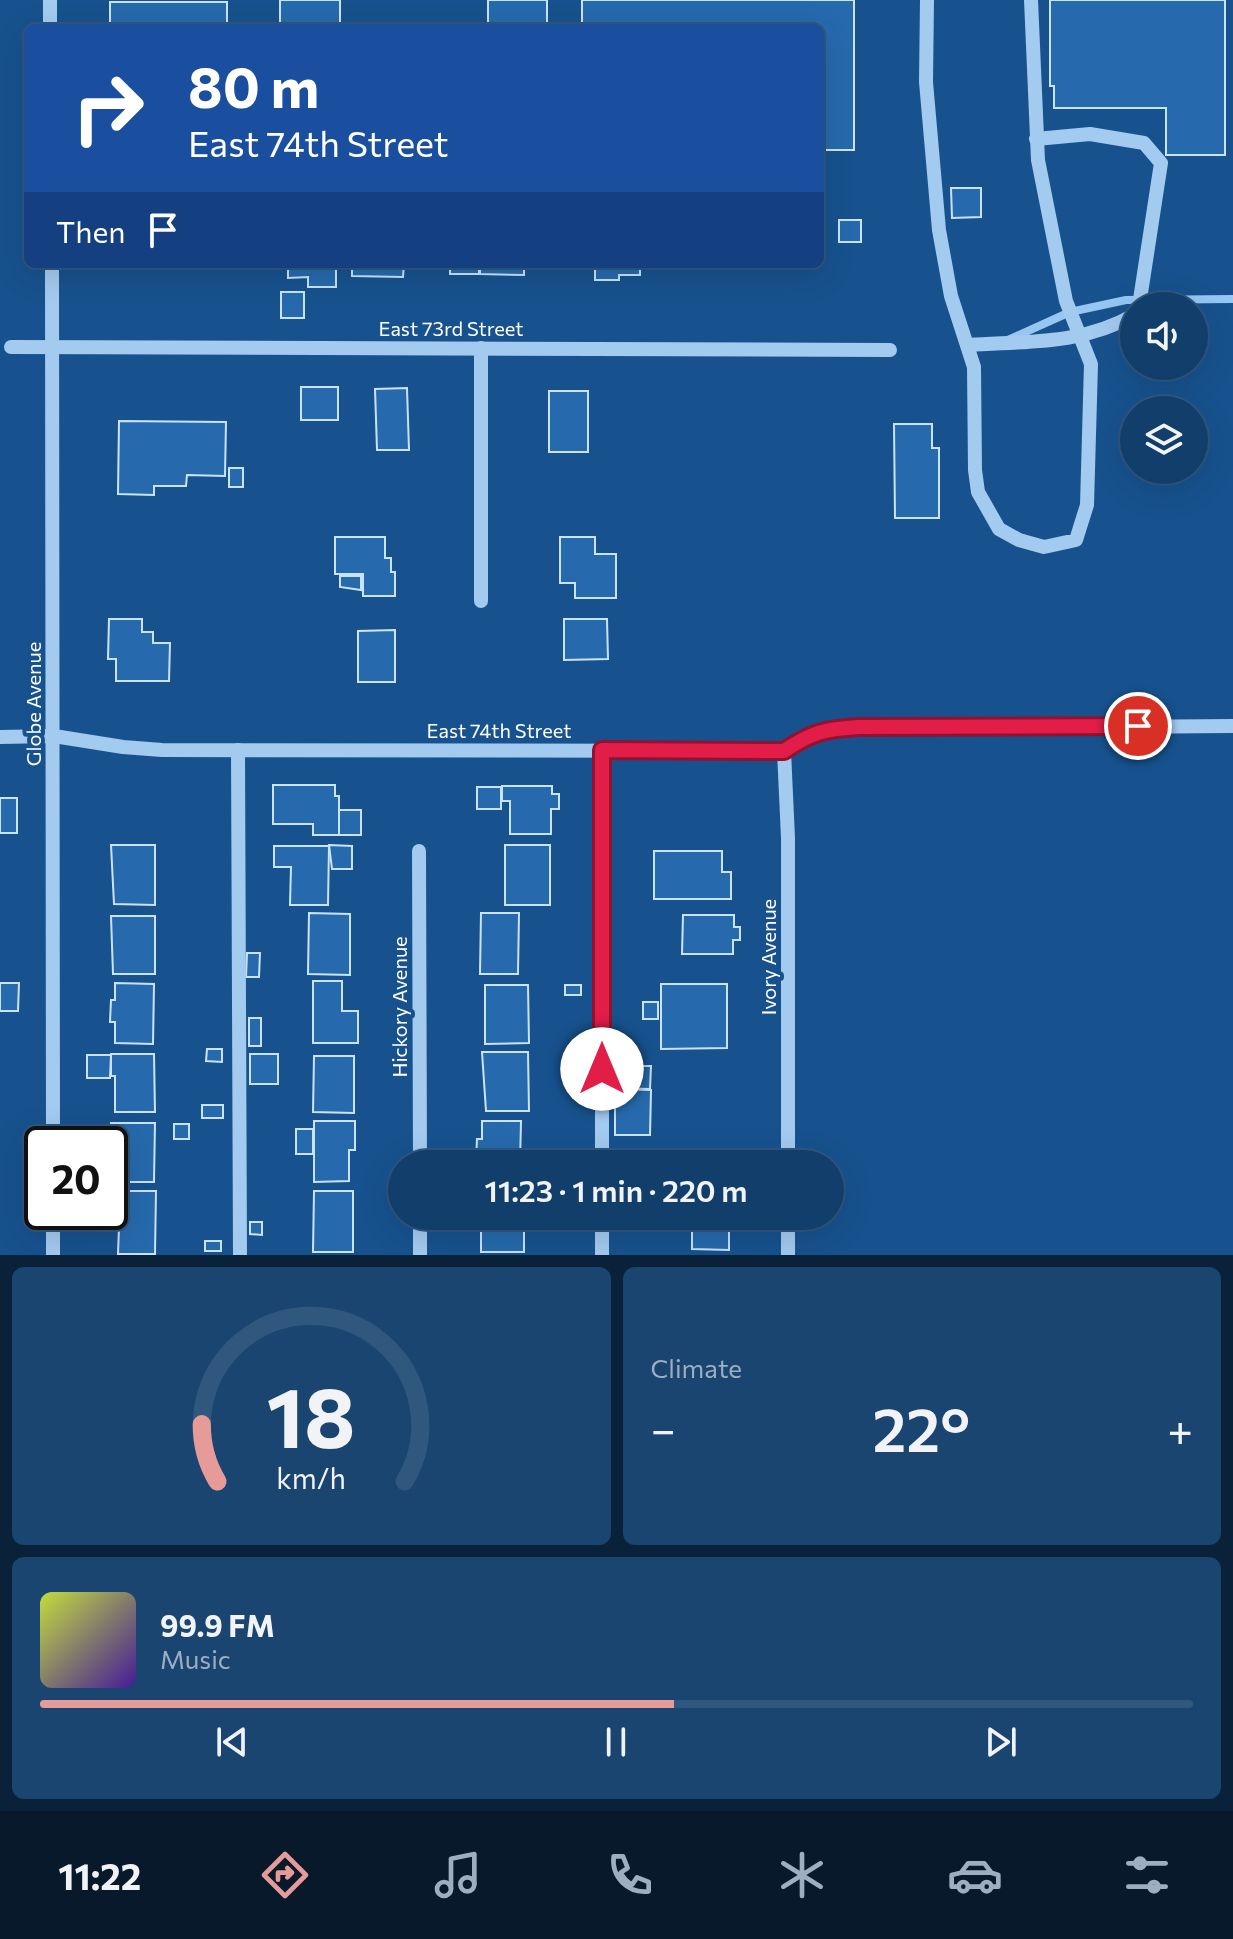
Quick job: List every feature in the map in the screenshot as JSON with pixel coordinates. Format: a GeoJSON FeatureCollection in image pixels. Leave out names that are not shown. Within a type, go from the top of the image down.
{"type":"FeatureCollection","features":[{"type":"Feature","properties":{"kind":"street"},"geometry":{"type":"LineString","coordinates":[[50,0],[50,24]]}},
{"type":"Feature","properties":{"kind":"street"},"geometry":{"type":"LineString","coordinates":[[927,0],[926,82],[939,230],[951,296],[974,367],[978,492],[999,529],[1019,540],[1044,547],[1076,540],[1087,505],[1091,364],[1066,301],[1038,160],[1031,0]]}},
{"type":"Feature","properties":{"kind":"street"},"geometry":{"type":"LineString","coordinates":[[1036,139],[1090,134],[1144,143],[1161,163],[1141,292]]}},
{"type":"Feature","properties":{"kind":"street","name":"Globe Avenue"},"geometry":{"type":"LineString","coordinates":[[52,268],[53,1126]]}},
{"type":"Feature","properties":{"kind":"street"},"geometry":{"type":"LineString","coordinates":[[969,345],[1081,338],[1120,323]]}},
{"type":"Feature","properties":{"kind":"street","name":"East 73rd Street"},"geometry":{"type":"LineString","coordinates":[[11,347],[890,350]]}},
{"type":"Feature","properties":{"kind":"street"},"geometry":{"type":"LineString","coordinates":[[481,348],[481,601]]}},
{"type":"Feature","properties":{"kind":"street","name":"East 74th Street"},"geometry":{"type":"LineString","coordinates":[[0,737],[54,736],[162,750],[784,751],[808,735],[834,729],[1233,726]]}},
{"type":"Feature","properties":{"kind":"street"},"geometry":{"type":"LineString","coordinates":[[238,750],[240,1255]]}},
{"type":"Feature","properties":{"kind":"street"},"geometry":{"type":"LineString","coordinates":[[602,750],[602,1150]]}},
{"type":"Feature","properties":{"kind":"street","name":"Ivory Avenue"},"geometry":{"type":"LineString","coordinates":[[784,751],[788,838],[788,1150]]}},
{"type":"Feature","properties":{"kind":"street","name":"Hickory Avenue"},"geometry":{"type":"LineString","coordinates":[[419,851],[420,1150]]}},
{"type":"Feature","properties":{"kind":"street"},"geometry":{"type":"LineString","coordinates":[[53,1230],[53,1255]]}},
{"type":"Feature","properties":{"kind":"street"},"geometry":{"type":"LineString","coordinates":[[420,1230],[420,1255]]}},
{"type":"Feature","properties":{"kind":"street"},"geometry":{"type":"LineString","coordinates":[[602,1230],[602,1255]]}},
{"type":"Feature","properties":{"kind":"street"},"geometry":{"type":"LineString","coordinates":[[788,1230],[788,1255]]}},
{"type":"Feature","properties":{"kind":"building"},"geometry":{"type":"Polygon","coordinates":[[[280,0],[340,0],[340,24],[280,24],[280,0]]]}},
{"type":"Feature","properties":{"kind":"building"},"geometry":{"type":"Polygon","coordinates":[[[488,0],[547,0],[547,24],[488,24],[488,0]]]}},
{"type":"Feature","properties":{"kind":"building"},"geometry":{"type":"Polygon","coordinates":[[[582,0],[854,0],[854,150],[824,150],[824,24],[582,24],[582,0]]]}},
{"type":"Feature","properties":{"kind":"building"},"geometry":{"type":"Polygon","coordinates":[[[1050,0],[1225,0],[1225,155],[1166,155],[1166,108],[1054,108],[1054,86],[1050,86],[1050,0]]]}},
{"type":"Feature","properties":{"kind":"building"},"geometry":{"type":"Polygon","coordinates":[[[110,2],[227,2],[227,24],[110,24],[110,2]]]}},
{"type":"Feature","properties":{"kind":"building"},"geometry":{"type":"Polygon","coordinates":[[[951,188],[981,188],[981,217],[952,218],[951,188]]]}},
{"type":"Feature","properties":{"kind":"building"},"geometry":{"type":"Polygon","coordinates":[[[839,220],[861,220],[861,242],[839,242],[839,220]]]}},
{"type":"Feature","properties":{"kind":"building"},"geometry":{"type":"Polygon","coordinates":[[[288,268],[336,268],[336,287],[308,287],[308,277],[288,278],[288,268]]]}},
{"type":"Feature","properties":{"kind":"building"},"geometry":{"type":"Polygon","coordinates":[[[352,268],[404,268],[403,277],[352,276],[352,268]]]}},
{"type":"Feature","properties":{"kind":"building"},"geometry":{"type":"Polygon","coordinates":[[[450,268],[479,268],[479,274],[450,274],[450,268]]]}},
{"type":"Feature","properties":{"kind":"building"},"geometry":{"type":"Polygon","coordinates":[[[480,268],[524,268],[524,275],[480,274],[480,268]]]}},
{"type":"Feature","properties":{"kind":"building"},"geometry":{"type":"Polygon","coordinates":[[[595,268],[640,268],[640,275],[619,275],[619,280],[595,280],[595,268]]]}},
{"type":"Feature","properties":{"kind":"building"},"geometry":{"type":"Polygon","coordinates":[[[281,292],[304,292],[304,318],[281,318],[281,292]]]}},
{"type":"Feature","properties":{"kind":"building"},"geometry":{"type":"Polygon","coordinates":[[[301,387],[338,387],[338,420],[301,420],[301,387]]]}},
{"type":"Feature","properties":{"kind":"building"},"geometry":{"type":"Polygon","coordinates":[[[407,388],[409,450],[377,450],[375,389],[407,388]]]}},
{"type":"Feature","properties":{"kind":"building"},"geometry":{"type":"Polygon","coordinates":[[[549,391],[588,391],[588,452],[549,452],[549,391]]]}},
{"type":"Feature","properties":{"kind":"building"},"geometry":{"type":"Polygon","coordinates":[[[119,421],[226,422],[225,476],[187,475],[186,486],[154,486],[154,495],[118,494],[119,421]]]}},
{"type":"Feature","properties":{"kind":"building"},"geometry":{"type":"Polygon","coordinates":[[[894,424],[932,424],[932,448],[939,448],[939,518],[895,518],[894,424]]]}},
{"type":"Feature","properties":{"kind":"building"},"geometry":{"type":"Polygon","coordinates":[[[229,468],[243,468],[243,487],[229,487],[229,468]]]}},
{"type":"Feature","properties":{"kind":"building"},"geometry":{"type":"Polygon","coordinates":[[[335,537],[385,537],[385,558],[391,558],[391,572],[395,572],[395,596],[363,596],[363,574],[335,574],[335,537]]]}},
{"type":"Feature","properties":{"kind":"building"},"geometry":{"type":"Polygon","coordinates":[[[560,537],[595,537],[595,554],[616,554],[616,598],[575,598],[575,583],[560,583],[560,537]]]}},
{"type":"Feature","properties":{"kind":"building"},"geometry":{"type":"Polygon","coordinates":[[[340,576],[361,576],[361,590],[340,587],[340,576]]]}},
{"type":"Feature","properties":{"kind":"building"},"geometry":{"type":"Polygon","coordinates":[[[109,619],[142,619],[142,632],[153,632],[153,643],[170,643],[169,681],[116,681],[116,659],[108,659],[109,619]]]}},
{"type":"Feature","properties":{"kind":"building"},"geometry":{"type":"Polygon","coordinates":[[[564,619],[607,619],[608,659],[564,660],[564,619]]]}},
{"type":"Feature","properties":{"kind":"building"},"geometry":{"type":"Polygon","coordinates":[[[395,630],[395,682],[358,682],[358,631],[395,630]]]}},
{"type":"Feature","properties":{"kind":"building"},"geometry":{"type":"Polygon","coordinates":[[[273,785],[335,785],[335,796],[339,796],[339,835],[313,835],[313,824],[273,824],[273,785]]]}},
{"type":"Feature","properties":{"kind":"building"},"geometry":{"type":"Polygon","coordinates":[[[502,786],[552,786],[552,794],[559,794],[559,809],[551,809],[551,834],[510,834],[510,801],[502,801],[502,786]]]}},
{"type":"Feature","properties":{"kind":"building"},"geometry":{"type":"Polygon","coordinates":[[[477,787],[501,787],[501,809],[477,809],[477,787]]]}},
{"type":"Feature","properties":{"kind":"building"},"geometry":{"type":"Polygon","coordinates":[[[0,798],[17,798],[17,833],[0,833],[0,798]]]}},
{"type":"Feature","properties":{"kind":"building"},"geometry":{"type":"Polygon","coordinates":[[[339,810],[361,810],[361,835],[339,835],[339,810]]]}},
{"type":"Feature","properties":{"kind":"building"},"geometry":{"type":"Polygon","coordinates":[[[111,845],[155,845],[155,905],[114,904],[111,845]]]}},
{"type":"Feature","properties":{"kind":"building"},"geometry":{"type":"Polygon","coordinates":[[[329,845],[352,846],[352,869],[332,869],[329,845]]]}},
{"type":"Feature","properties":{"kind":"building"},"geometry":{"type":"Polygon","coordinates":[[[505,845],[550,845],[550,905],[505,905],[505,845]]]}},
{"type":"Feature","properties":{"kind":"building"},"geometry":{"type":"Polygon","coordinates":[[[274,846],[329,846],[328,905],[290,905],[291,867],[274,867],[274,846]]]}},
{"type":"Feature","properties":{"kind":"building"},"geometry":{"type":"Polygon","coordinates":[[[654,851],[722,851],[722,872],[731,872],[731,899],[654,899],[654,851]]]}},
{"type":"Feature","properties":{"kind":"building"},"geometry":{"type":"Polygon","coordinates":[[[309,913],[350,914],[350,975],[308,974],[309,913]]]}},
{"type":"Feature","properties":{"kind":"building"},"geometry":{"type":"Polygon","coordinates":[[[481,913],[519,913],[518,974],[480,974],[481,913]]]}},
{"type":"Feature","properties":{"kind":"building"},"geometry":{"type":"Polygon","coordinates":[[[683,915],[734,915],[734,927],[740,927],[740,940],[733,940],[733,954],[682,954],[683,915]]]}},
{"type":"Feature","properties":{"kind":"building"},"geometry":{"type":"Polygon","coordinates":[[[111,916],[155,916],[155,974],[113,974],[111,916]]]}},
{"type":"Feature","properties":{"kind":"building"},"geometry":{"type":"Polygon","coordinates":[[[247,953],[260,953],[259,977],[246,977],[247,953]]]}},
{"type":"Feature","properties":{"kind":"building"},"geometry":{"type":"Polygon","coordinates":[[[313,981],[342,981],[342,1011],[358,1011],[358,1043],[313,1043],[313,981]]]}},
{"type":"Feature","properties":{"kind":"building"},"geometry":{"type":"Polygon","coordinates":[[[0,983],[19,983],[18,1011],[0,1011],[0,983]]]}},
{"type":"Feature","properties":{"kind":"building"},"geometry":{"type":"Polygon","coordinates":[[[115,983],[154,984],[153,1044],[115,1043],[115,1022],[110,1022],[115,983]]]}},
{"type":"Feature","properties":{"kind":"building"},"geometry":{"type":"Polygon","coordinates":[[[661,984],[727,984],[727,1048],[661,1049],[661,984]]]}},
{"type":"Feature","properties":{"kind":"building"},"geometry":{"type":"Polygon","coordinates":[[[485,985],[528,985],[529,1043],[485,1044],[485,985]]]}},
{"type":"Feature","properties":{"kind":"building"},"geometry":{"type":"Polygon","coordinates":[[[565,985],[581,985],[581,995],[565,995],[565,985]]]}},
{"type":"Feature","properties":{"kind":"building"},"geometry":{"type":"Polygon","coordinates":[[[643,1002],[658,1002],[658,1019],[643,1019],[643,1002]]]}},
{"type":"Feature","properties":{"kind":"building"},"geometry":{"type":"Polygon","coordinates":[[[249,1018],[261,1018],[261,1046],[249,1046],[249,1018]]]}},
{"type":"Feature","properties":{"kind":"building"},"geometry":{"type":"Polygon","coordinates":[[[207,1049],[222,1049],[222,1062],[206,1061],[207,1049]]]}},
{"type":"Feature","properties":{"kind":"building"},"geometry":{"type":"Polygon","coordinates":[[[482,1052],[528,1052],[529,1111],[486,1111],[482,1052]]]}},
{"type":"Feature","properties":{"kind":"building"},"geometry":{"type":"Polygon","coordinates":[[[111,1054],[154,1054],[155,1112],[115,1112],[115,1076],[111,1076],[111,1054]]]}},
{"type":"Feature","properties":{"kind":"building"},"geometry":{"type":"Polygon","coordinates":[[[250,1054],[278,1054],[278,1084],[250,1084],[250,1054]]]}},
{"type":"Feature","properties":{"kind":"building"},"geometry":{"type":"Polygon","coordinates":[[[87,1055],[111,1055],[110,1078],[87,1078],[87,1055]]]}},
{"type":"Feature","properties":{"kind":"building"},"geometry":{"type":"Polygon","coordinates":[[[314,1056],[354,1056],[354,1113],[313,1112],[314,1056]]]}},
{"type":"Feature","properties":{"kind":"building"},"geometry":{"type":"Polygon","coordinates":[[[615,1066],[651,1066],[650,1089],[615,1088],[615,1066]]]}},
{"type":"Feature","properties":{"kind":"building"},"geometry":{"type":"Polygon","coordinates":[[[615,1089],[651,1090],[650,1135],[615,1135],[615,1089]]]}},
{"type":"Feature","properties":{"kind":"building"},"geometry":{"type":"Polygon","coordinates":[[[202,1105],[223,1105],[223,1118],[202,1118],[202,1105]]]}},
{"type":"Feature","properties":{"kind":"building"},"geometry":{"type":"Polygon","coordinates":[[[314,1121],[355,1121],[355,1150],[349,1150],[349,1181],[314,1182],[314,1121]]]}},
{"type":"Feature","properties":{"kind":"building"},"geometry":{"type":"Polygon","coordinates":[[[482,1121],[521,1121],[520,1150],[476,1150],[477,1139],[482,1139],[482,1121]]]}},
{"type":"Feature","properties":{"kind":"building"},"geometry":{"type":"Polygon","coordinates":[[[111,1123],[155,1123],[154,1182],[128,1182],[128,1126],[111,1126],[111,1123]]]}},
{"type":"Feature","properties":{"kind":"building"},"geometry":{"type":"Polygon","coordinates":[[[174,1124],[189,1124],[189,1139],[174,1139],[174,1124]]]}},
{"type":"Feature","properties":{"kind":"building"},"geometry":{"type":"Polygon","coordinates":[[[296,1129],[313,1129],[313,1154],[296,1154],[296,1129]]]}},
{"type":"Feature","properties":{"kind":"building"},"geometry":{"type":"Polygon","coordinates":[[[128,1191],[156,1191],[155,1254],[118,1254],[119,1230],[128,1230],[128,1191]]]}},
{"type":"Feature","properties":{"kind":"building"},"geometry":{"type":"Polygon","coordinates":[[[314,1191],[353,1191],[353,1252],[313,1252],[314,1191]]]}},
{"type":"Feature","properties":{"kind":"building"},"geometry":{"type":"Polygon","coordinates":[[[250,1222],[262,1222],[262,1235],[250,1234],[250,1222]]]}},
{"type":"Feature","properties":{"kind":"building"},"geometry":{"type":"Polygon","coordinates":[[[481,1230],[524,1230],[524,1252],[481,1252],[481,1230]]]}},
{"type":"Feature","properties":{"kind":"building"},"geometry":{"type":"Polygon","coordinates":[[[692,1230],[729,1230],[729,1250],[692,1249],[692,1230]]]}},
{"type":"Feature","properties":{"kind":"building"},"geometry":{"type":"Polygon","coordinates":[[[205,1241],[221,1241],[221,1251],[205,1251],[205,1241]]]}},
{"type":"Feature","properties":{"kind":"waterway"},"geometry":{"type":"LineString","coordinates":[[1008,340],[1070,312],[1126,300],[1233,299]]}},
{"type":"Feature","properties":{"kind":"route"},"geometry":{"type":"LineString","coordinates":[[602,1069],[602,750],[784,751],[808,735],[859,727],[1138,726]]}}]}
